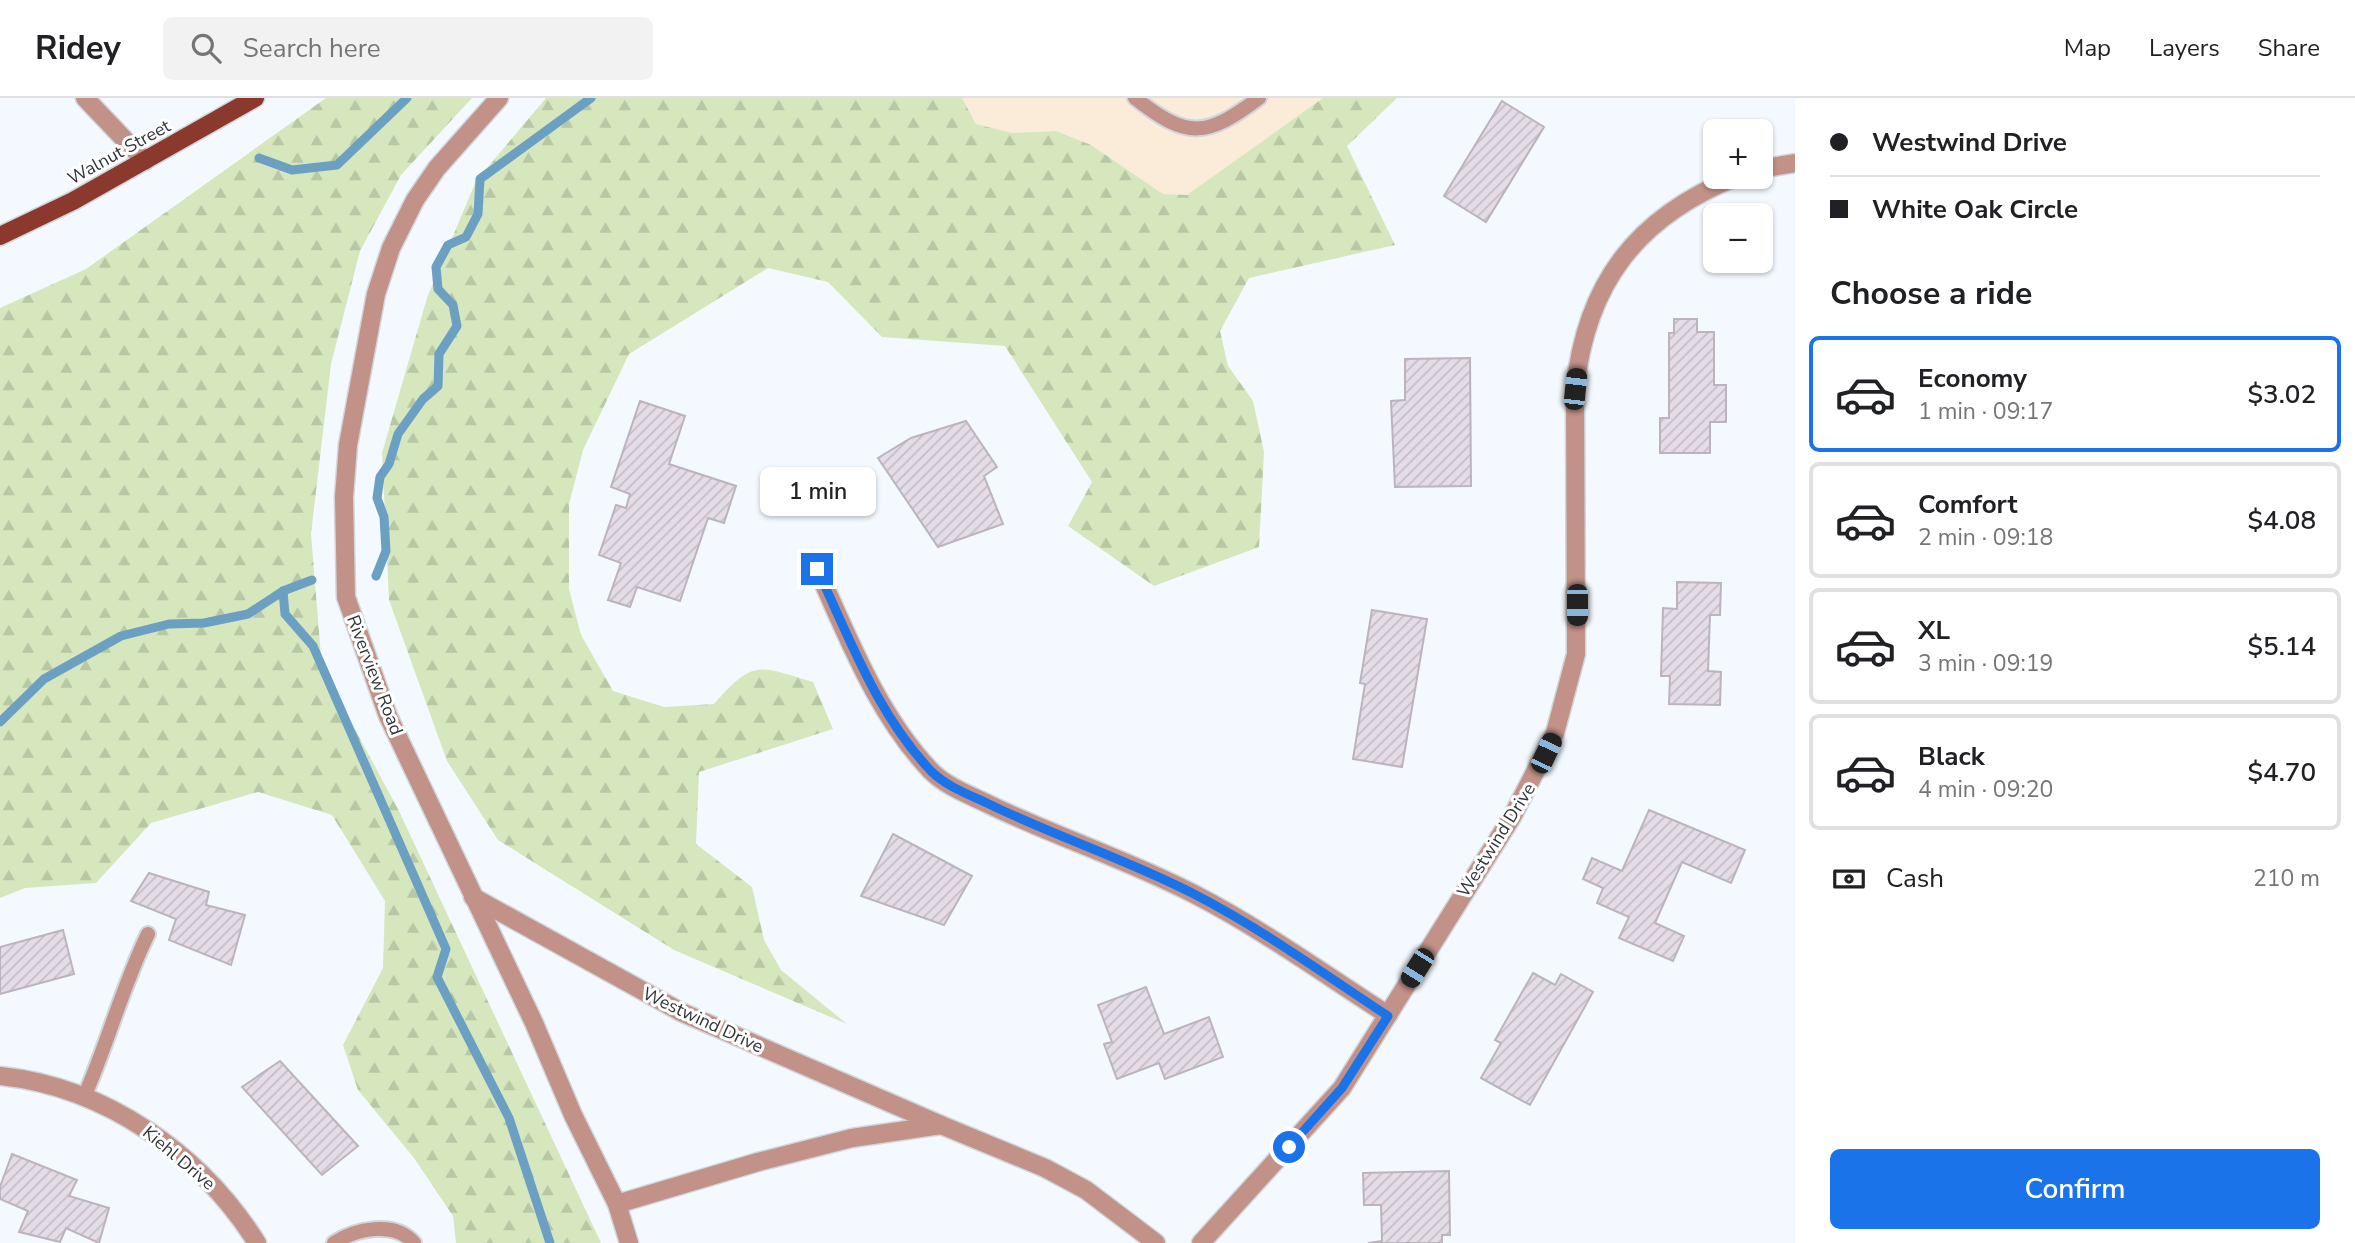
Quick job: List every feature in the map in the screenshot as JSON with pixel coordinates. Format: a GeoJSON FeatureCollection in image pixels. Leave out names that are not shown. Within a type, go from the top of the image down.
{"type":"FeatureCollection","features":[{"type":"Feature","properties":{"kind":"main road","name":"Walnut Street"},"geometry":{"type":"LineString","coordinates":[[0,236],[145,162],[255,98]]}},
{"type":"Feature","properties":{"kind":"street"},"geometry":{"type":"LineString","coordinates":[[85,98],[145,162]]}},
{"type":"Feature","properties":{"kind":"street","name":"Riverview Road"},"geometry":{"type":"LineString","coordinates":[[499,98],[437,168],[415,200],[391,248],[376,294],[354,406],[344,497],[346,597],[349,612],[388,716],[534,1023],[573,1115],[618,1204],[629,1243]]}},
{"type":"Feature","properties":{"kind":"street"},"geometry":{"type":"LineString","coordinates":[[1773,167],[1795,163]]}},
{"type":"Feature","properties":{"kind":"street","name":"Westwind Drive"},"geometry":{"type":"LineString","coordinates":[[1201,1243],[1342,1088],[1513,817],[1555,733],[1568,696],[1576,654],[1575,389],[1578,358],[1595,301],[1618,261],[1638,239],[1681,206],[1713,189]]}},
{"type":"Feature","properties":{"kind":"street"},"geometry":{"type":"LineString","coordinates":[[817,569],[883,708],[903,738],[933,773],[949,785],[1026,822],[1139,868],[1195,895],[1269,937],[1388,1016]]}},
{"type":"Feature","properties":{"kind":"street","name":"Westwind Drive"},"geometry":{"type":"LineString","coordinates":[[473,897],[681,1012],[1045,1168],[1086,1190],[1156,1243]]}},
{"type":"Feature","properties":{"kind":"street","name":"Kiehl Drive"},"geometry":{"type":"LineString","coordinates":[[0,1076],[21,1078],[84,1097],[127,1117],[167,1143],[212,1183],[257,1243]]}},
{"type":"Feature","properties":{"kind":"street"},"geometry":{"type":"LineString","coordinates":[[618,1204],[825,1145],[941,1125]]}},
{"type":"Feature","properties":{"kind":"lane"},"geometry":{"type":"LineString","coordinates":[[1135,98],[1179,126],[1196,129],[1227,122],[1259,98]]}},
{"type":"Feature","properties":{"kind":"lane"},"geometry":{"type":"LineString","coordinates":[[84,1097],[103,1054],[129,973],[148,934]]}},
{"type":"Feature","properties":{"kind":"lane"},"geometry":{"type":"LineString","coordinates":[[334,1243],[347,1235],[378,1229],[399,1231],[414,1243]]}},
{"type":"Feature","properties":{"kind":"shaded area"},"geometry":{"type":"Polygon","coordinates":[[[962,98],[1323,98],[1188,195],[1163,194],[1091,145],[1056,131],[1012,133],[976,124],[962,98]]]}},
{"type":"Feature","properties":{"kind":"green space"},"geometry":{"type":"Polygon","coordinates":[[[326,98],[472,98],[401,175],[360,251],[331,364],[311,534],[322,668],[399,811],[601,1243],[456,1243],[453,1216],[414,1158],[358,1090],[343,1045],[383,968],[385,901],[332,815],[258,792],[151,823],[96,883],[25,888],[0,898],[0,308],[86,269],[326,98]]]}},
{"type":"Feature","properties":{"kind":"green space"},"geometry":{"type":"Polygon","coordinates":[[[546,98],[962,98],[976,124],[1012,133],[1056,131],[1091,145],[1163,194],[1187,195],[1323,98],[1397,98],[1347,146],[1395,245],[1249,278],[1220,331],[1228,366],[1253,401],[1264,452],[1259,547],[1154,586],[1068,526],[1092,482],[1005,346],[882,337],[828,282],[768,268],[629,354],[583,450],[569,504],[569,589],[581,635],[613,691],[664,707],[714,704],[739,679],[758,670],[780,672],[813,682],[833,729],[699,772],[696,844],[752,887],[764,940],[781,970],[847,1024],[674,950],[498,840],[447,761],[389,600],[382,453],[427,298],[476,181],[546,98]]]}},
{"type":"Feature","properties":{"kind":"building"},"geometry":{"type":"Polygon","coordinates":[[[1502,101],[1544,127],[1486,222],[1444,196],[1502,101]]]}},
{"type":"Feature","properties":{"kind":"building"},"geometry":{"type":"Polygon","coordinates":[[[1674,319],[1697,319],[1697,332],[1714,332],[1714,385],[1726,385],[1726,422],[1710,422],[1710,453],[1660,453],[1660,418],[1669,418],[1669,333],[1674,333],[1674,319]]]}},
{"type":"Feature","properties":{"kind":"building"},"geometry":{"type":"Polygon","coordinates":[[[1470,358],[1471,486],[1395,487],[1391,401],[1405,400],[1405,359],[1470,358]]]}},
{"type":"Feature","properties":{"kind":"building"},"geometry":{"type":"Polygon","coordinates":[[[640,401],[685,416],[669,464],[736,486],[724,523],[708,518],[680,601],[637,587],[630,607],[608,600],[621,563],[599,555],[616,505],[626,508],[630,494],[611,487],[640,401]]]}},
{"type":"Feature","properties":{"kind":"building"},"geometry":{"type":"Polygon","coordinates":[[[966,421],[997,467],[984,476],[1003,524],[938,547],[878,458],[911,438],[966,421]]]}},
{"type":"Feature","properties":{"kind":"building"},"geometry":{"type":"Polygon","coordinates":[[[1677,582],[1721,583],[1720,615],[1710,615],[1708,671],[1721,672],[1720,705],[1669,704],[1670,676],[1661,676],[1663,608],[1677,609],[1677,582]]]}},
{"type":"Feature","properties":{"kind":"building"},"geometry":{"type":"Polygon","coordinates":[[[1372,610],[1427,619],[1402,767],[1353,759],[1365,684],[1360,683],[1372,610]]]}},
{"type":"Feature","properties":{"kind":"building"},"geometry":{"type":"Polygon","coordinates":[[[1649,810],[1745,850],[1731,883],[1682,862],[1655,923],[1684,936],[1673,961],[1619,938],[1629,917],[1597,903],[1603,888],[1583,879],[1592,858],[1622,871],[1649,810]]]}},
{"type":"Feature","properties":{"kind":"building"},"geometry":{"type":"Polygon","coordinates":[[[893,834],[972,876],[944,925],[861,896],[893,834]]]}},
{"type":"Feature","properties":{"kind":"building"},"geometry":{"type":"Polygon","coordinates":[[[149,873],[209,892],[206,905],[245,915],[231,965],[169,940],[176,919],[131,901],[149,873]]]}},
{"type":"Feature","properties":{"kind":"building"},"geometry":{"type":"Polygon","coordinates":[[[63,930],[74,974],[0,994],[0,947],[63,930]]]}},
{"type":"Feature","properties":{"kind":"building"},"geometry":{"type":"Polygon","coordinates":[[[1533,973],[1555,985],[1561,974],[1593,992],[1530,1105],[1481,1078],[1501,1043],[1495,1040],[1533,973]]]}},
{"type":"Feature","properties":{"kind":"building"},"geometry":{"type":"Polygon","coordinates":[[[1146,987],[1164,1034],[1209,1017],[1223,1057],[1165,1079],[1159,1063],[1117,1079],[1104,1044],[1112,1042],[1098,1005],[1146,987]]]}},
{"type":"Feature","properties":{"kind":"building"},"geometry":{"type":"Polygon","coordinates":[[[280,1061],[358,1146],[322,1175],[242,1087],[280,1061]]]}},
{"type":"Feature","properties":{"kind":"building"},"geometry":{"type":"Polygon","coordinates":[[[12,1154],[77,1180],[69,1196],[109,1208],[99,1243],[66,1228],[60,1242],[19,1232],[28,1211],[0,1199],[0,1187],[12,1154]]]}},
{"type":"Feature","properties":{"kind":"building"},"geometry":{"type":"Polygon","coordinates":[[[1449,1171],[1450,1235],[1442,1235],[1442,1243],[1368,1243],[1382,1241],[1381,1205],[1364,1205],[1363,1173],[1449,1171]]]}},
{"type":"Feature","properties":{"kind":"waterway"},"geometry":{"type":"LineString","coordinates":[[259,158],[292,170],[337,165],[407,98]]}},
{"type":"Feature","properties":{"kind":"waterway"},"geometry":{"type":"LineString","coordinates":[[376,576],[386,551],[384,517],[377,498],[380,477],[389,464],[398,434],[423,399],[438,386],[439,354],[457,326],[453,305],[438,289],[436,267],[448,245],[466,237],[478,214],[480,179],[591,98]]}},
{"type":"Feature","properties":{"kind":"waterway"},"geometry":{"type":"LineString","coordinates":[[0,722],[44,679],[121,636],[169,624],[204,623],[248,614],[283,591],[312,580]]}},
{"type":"Feature","properties":{"kind":"waterway"},"geometry":{"type":"LineString","coordinates":[[283,591],[285,614],[313,646],[446,949],[437,977],[509,1118],[550,1243]]}},
{"type":"Feature","properties":{"kind":"route"},"geometry":{"type":"LineString","coordinates":[[817,569],[883,708],[903,738],[933,773],[949,785],[1026,822],[1139,868],[1195,895],[1269,937],[1388,1016],[1342,1088],[1289,1147]]}}]}
